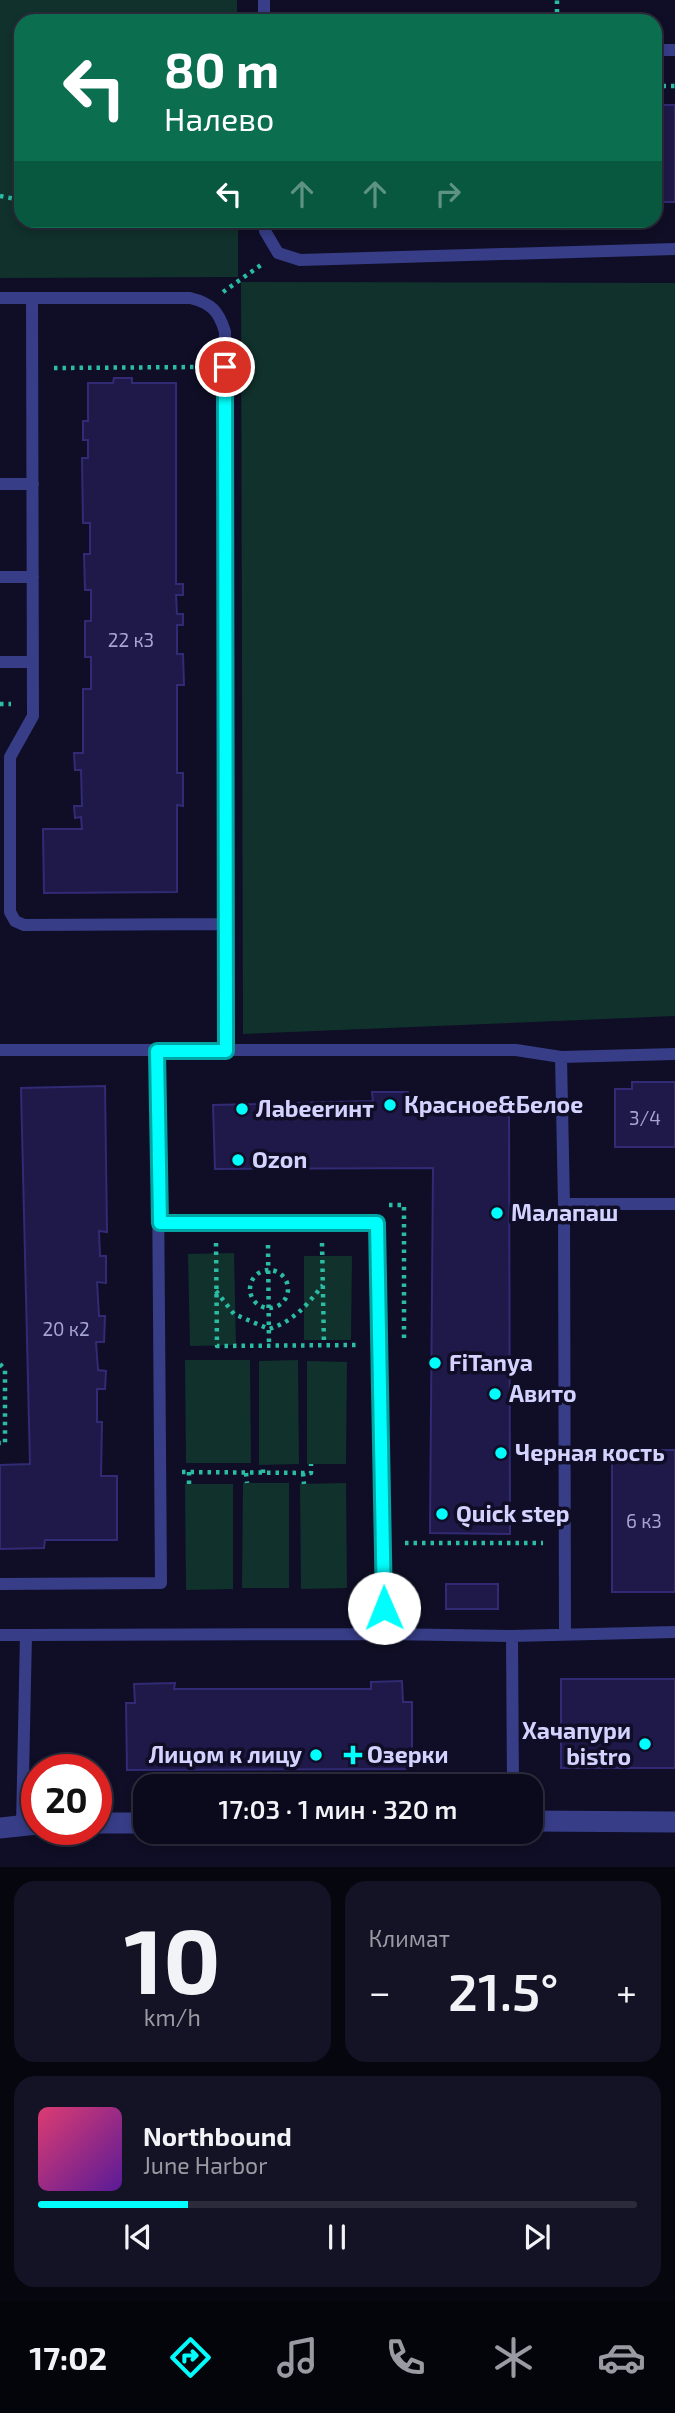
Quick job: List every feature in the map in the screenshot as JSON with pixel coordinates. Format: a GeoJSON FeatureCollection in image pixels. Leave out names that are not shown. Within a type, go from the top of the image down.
{"type":"FeatureCollection","features":[{"type":"Feature","properties":{"kind":"street"},"geometry":{"type":"LineString","coordinates":[[543,1821],[675,1822]]}},
{"type":"Feature","properties":{"kind":"street"},"geometry":{"type":"LineString","coordinates":[[112,1823],[133,1823]]}},
{"type":"Feature","properties":{"kind":"street"},"geometry":{"type":"LineString","coordinates":[[0,1828],[21,1825]]}},
{"type":"Feature","properties":{"kind":"lane"},"geometry":{"type":"LineString","coordinates":[[265,228],[278,253],[300,260],[675,249]]}},
{"type":"Feature","properties":{"kind":"lane"},"geometry":{"type":"LineString","coordinates":[[0,298],[190,298],[208,302],[220,315],[225,332],[226,1051]]}},
{"type":"Feature","properties":{"kind":"lane"},"geometry":{"type":"LineString","coordinates":[[32,298],[33,716],[10,757],[10,912],[15,921],[24,925],[226,924]]}},
{"type":"Feature","properties":{"kind":"lane"},"geometry":{"type":"LineString","coordinates":[[0,484],[33,484]]}},
{"type":"Feature","properties":{"kind":"lane"},"geometry":{"type":"LineString","coordinates":[[0,577],[33,577]]}},
{"type":"Feature","properties":{"kind":"lane"},"geometry":{"type":"LineString","coordinates":[[0,662],[33,662]]}},
{"type":"Feature","properties":{"kind":"lane"},"geometry":{"type":"LineString","coordinates":[[0,1050],[516,1050],[561,1057],[675,1055]]}},
{"type":"Feature","properties":{"kind":"lane"},"geometry":{"type":"LineString","coordinates":[[0,1584],[161,1583],[157,1051]]}},
{"type":"Feature","properties":{"kind":"lane"},"geometry":{"type":"LineString","coordinates":[[561,1057],[565,1634]]}},
{"type":"Feature","properties":{"kind":"lane"},"geometry":{"type":"LineString","coordinates":[[564,1204],[675,1204]]}},
{"type":"Feature","properties":{"kind":"lane"},"geometry":{"type":"LineString","coordinates":[[160,1223],[377,1223],[385,1634]]}},
{"type":"Feature","properties":{"kind":"lane"},"geometry":{"type":"LineString","coordinates":[[0,1635],[512,1636],[675,1632]]}},
{"type":"Feature","properties":{"kind":"lane"},"geometry":{"type":"LineString","coordinates":[[26,1635],[28,1754]]}},
{"type":"Feature","properties":{"kind":"lane"},"geometry":{"type":"LineString","coordinates":[[512,1636],[513,1774]]}},
{"type":"Feature","properties":{"kind":"path"},"geometry":{"type":"LineString","coordinates":[[208,302],[278,253]]}},
{"type":"Feature","properties":{"kind":"path"},"geometry":{"type":"LineString","coordinates":[[32,368],[225,367]]}},
{"type":"Feature","properties":{"kind":"path"},"geometry":{"type":"LineString","coordinates":[[378,1205],[404,1205],[404,1354]]}},
{"type":"Feature","properties":{"kind":"path"},"geometry":{"type":"LineString","coordinates":[[215,1223],[216,1346],[379,1344]]}},
{"type":"Feature","properties":{"kind":"path"},"geometry":{"type":"LineString","coordinates":[[268,1224],[269,1346]]}},
{"type":"Feature","properties":{"kind":"path"},"geometry":{"type":"LineString","coordinates":[[321,1225],[324,1345]]}},
{"type":"Feature","properties":{"kind":"path"},"geometry":{"type":"LineString","coordinates":[[203,1242],[229,1241]]}},
{"type":"Feature","properties":{"kind":"path"},"geometry":{"type":"LineString","coordinates":[[309,1241],[334,1241]]}},
{"type":"Feature","properties":{"kind":"path"},"geometry":{"type":"LineString","coordinates":[[268,1269],[281,1273],[289,1285],[289,1292],[282,1304],[269,1308],[253,1300],[250,1289],[257,1273],[268,1269]]}},
{"type":"Feature","properties":{"kind":"path"},"geometry":{"type":"LineString","coordinates":[[216,1291],[234,1314],[269,1329],[286,1324],[299,1314],[323,1285]]}},
{"type":"Feature","properties":{"kind":"path"},"geometry":{"type":"LineString","coordinates":[[361,1332],[361,1345]]}},
{"type":"Feature","properties":{"kind":"path"},"geometry":{"type":"LineString","coordinates":[[0,1364],[5,1370],[2,1419],[5,1443],[0,1443]]}},
{"type":"Feature","properties":{"kind":"path"},"geometry":{"type":"LineString","coordinates":[[215,1473],[216,1464]]}},
{"type":"Feature","properties":{"kind":"path"},"geometry":{"type":"LineString","coordinates":[[160,1473],[311,1473],[311,1464]]}},
{"type":"Feature","properties":{"kind":"path"},"geometry":{"type":"LineString","coordinates":[[263,1465],[263,1473]]}},
{"type":"Feature","properties":{"kind":"path"},"geometry":{"type":"LineString","coordinates":[[189,1472],[189,1484]]}},
{"type":"Feature","properties":{"kind":"path"},"geometry":{"type":"LineString","coordinates":[[246,1473],[247,1483]]}},
{"type":"Feature","properties":{"kind":"path"},"geometry":{"type":"LineString","coordinates":[[303,1473],[304,1484]]}},
{"type":"Feature","properties":{"kind":"path"},"geometry":{"type":"LineString","coordinates":[[545,1529],[545,1556]]}},
{"type":"Feature","properties":{"kind":"path"},"geometry":{"type":"LineString","coordinates":[[404,1530],[404,1556]]}},
{"type":"Feature","properties":{"kind":"path"},"geometry":{"type":"LineString","coordinates":[[404,1543],[545,1543]]}},
{"type":"Feature","properties":{"kind":"green space"},"geometry":{"type":"Polygon","coordinates":[[[0,0],[237,0],[237,14],[14,14],[14,228],[238,228],[238,277],[0,278],[0,0]]]}},
{"type":"Feature","properties":{"kind":"green space"},"geometry":{"type":"Polygon","coordinates":[[[241,282],[675,283],[675,1016],[243,1034],[241,282]]]}},
{"type":"Feature","properties":{"kind":"green space"},"geometry":{"type":"Polygon","coordinates":[[[234,1253],[236,1345],[190,1346],[188,1254],[234,1253]]]}},
{"type":"Feature","properties":{"kind":"green space"},"geometry":{"type":"Polygon","coordinates":[[[304,1256],[352,1256],[351,1340],[304,1340],[304,1256]]]}},
{"type":"Feature","properties":{"kind":"green space"},"geometry":{"type":"Polygon","coordinates":[[[185,1360],[250,1360],[251,1463],[186,1463],[185,1360]]]}},
{"type":"Feature","properties":{"kind":"green space"},"geometry":{"type":"Polygon","coordinates":[[[298,1360],[299,1464],[259,1465],[259,1361],[298,1360]]]}},
{"type":"Feature","properties":{"kind":"green space"},"geometry":{"type":"Polygon","coordinates":[[[307,1361],[347,1362],[346,1464],[307,1464],[307,1361]]]}},
{"type":"Feature","properties":{"kind":"green space"},"geometry":{"type":"Polygon","coordinates":[[[243,1483],[289,1483],[289,1588],[242,1588],[243,1483]]]}},
{"type":"Feature","properties":{"kind":"green space"},"geometry":{"type":"Polygon","coordinates":[[[346,1483],[347,1588],[301,1589],[300,1484],[346,1483]]]}},
{"type":"Feature","properties":{"kind":"green space"},"geometry":{"type":"Polygon","coordinates":[[[185,1484],[233,1484],[233,1589],[186,1590],[185,1484]]]}},
{"type":"Feature","properties":{"kind":"building"},"geometry":{"type":"Polygon","coordinates":[[[662,105],[675,105],[675,202],[662,202],[662,105]]]}},
{"type":"Feature","properties":{"kind":"building"},"geometry":{"type":"Polygon","coordinates":[[[114,378],[132,378],[132,383],[176,383],[176,584],[183,584],[183,595],[176,595],[177,614],[183,614],[183,625],[177,625],[177,654],[183,654],[184,685],[177,685],[177,773],[183,773],[183,806],[177,805],[177,892],[44,893],[43,829],[82,829],[81,817],[75,818],[74,806],[82,806],[81,770],[75,770],[74,753],[83,753],[83,689],[91,689],[91,657],[85,657],[85,621],[91,621],[91,590],[85,590],[84,554],[90,554],[90,523],[83,523],[82,458],[88,458],[88,440],[83,440],[83,421],[88,421],[88,383],[113,383],[114,378]]]}},
{"type":"Feature","properties":{"kind":"building"},"geometry":{"type":"Polygon","coordinates":[[[632,1082],[675,1082],[675,1147],[615,1147],[615,1089],[632,1089],[632,1082]]]}},
{"type":"Feature","properties":{"kind":"building"},"geometry":{"type":"Polygon","coordinates":[[[105,1086],[107,1232],[99,1231],[100,1256],[106,1256],[106,1283],[97,1282],[99,1316],[105,1316],[104,1342],[96,1342],[98,1370],[106,1371],[105,1389],[97,1389],[97,1422],[102,1422],[101,1476],[117,1476],[117,1540],[45,1540],[44,1548],[0,1549],[0,1465],[30,1464],[21,1088],[105,1086]]]}},
{"type":"Feature","properties":{"kind":"building"},"geometry":{"type":"Polygon","coordinates":[[[372,1092],[408,1092],[408,1099],[509,1100],[510,1534],[430,1533],[433,1168],[215,1169],[213,1105],[373,1101],[372,1092]]]}},
{"type":"Feature","properties":{"kind":"building"},"geometry":{"type":"Polygon","coordinates":[[[612,1450],[675,1450],[675,1592],[612,1592],[612,1450]]]}},
{"type":"Feature","properties":{"kind":"building"},"geometry":{"type":"Polygon","coordinates":[[[446,1584],[498,1584],[498,1609],[446,1609],[446,1584]]]}},
{"type":"Feature","properties":{"kind":"building"},"geometry":{"type":"Polygon","coordinates":[[[561,1679],[675,1679],[675,1768],[561,1768],[561,1679]]]}},
{"type":"Feature","properties":{"kind":"building"},"geometry":{"type":"Polygon","coordinates":[[[402,1681],[403,1702],[412,1702],[412,1769],[127,1770],[126,1703],[135,1703],[134,1684],[175,1683],[174,1689],[371,1689],[371,1682],[402,1681]]]}},
{"type":"Feature","properties":{"kind":"place","name":"Красное&Белое"},"geometry":{"type":"Point","coordinates":[390,1105]}},
{"type":"Feature","properties":{"kind":"place","name":"Лаbeerинт"},"geometry":{"type":"Point","coordinates":[242,1109]}},
{"type":"Feature","properties":{"kind":"place","name":"Ozon"},"geometry":{"type":"Point","coordinates":[238,1160]}},
{"type":"Feature","properties":{"kind":"place","name":"Малапаш"},"geometry":{"type":"Point","coordinates":[497,1213]}},
{"type":"Feature","properties":{"kind":"place","name":"FiTanya"},"geometry":{"type":"Point","coordinates":[435,1363]}},
{"type":"Feature","properties":{"kind":"place","name":"Авито"},"geometry":{"type":"Point","coordinates":[495,1394]}},
{"type":"Feature","properties":{"kind":"place","name":"Черная кость"},"geometry":{"type":"Point","coordinates":[501,1453]}},
{"type":"Feature","properties":{"kind":"place","name":"Quick step"},"geometry":{"type":"Point","coordinates":[442,1514]}},
{"type":"Feature","properties":{"kind":"place","name":"Хачапури bistro"},"geometry":{"type":"Point","coordinates":[645,1744]}},
{"type":"Feature","properties":{"kind":"place","name":"Лицом к лицу"},"geometry":{"type":"Point","coordinates":[316,1755]}},
{"type":"Feature","properties":{"kind":"place","name":"Озерки"},"geometry":{"type":"Point","coordinates":[353,1755]}},
{"type":"Feature","properties":{"kind":"route"},"geometry":{"type":"LineString","coordinates":[[225,367],[226,1051],[157,1051],[160,1223],[377,1223],[384,1608]]}}]}
